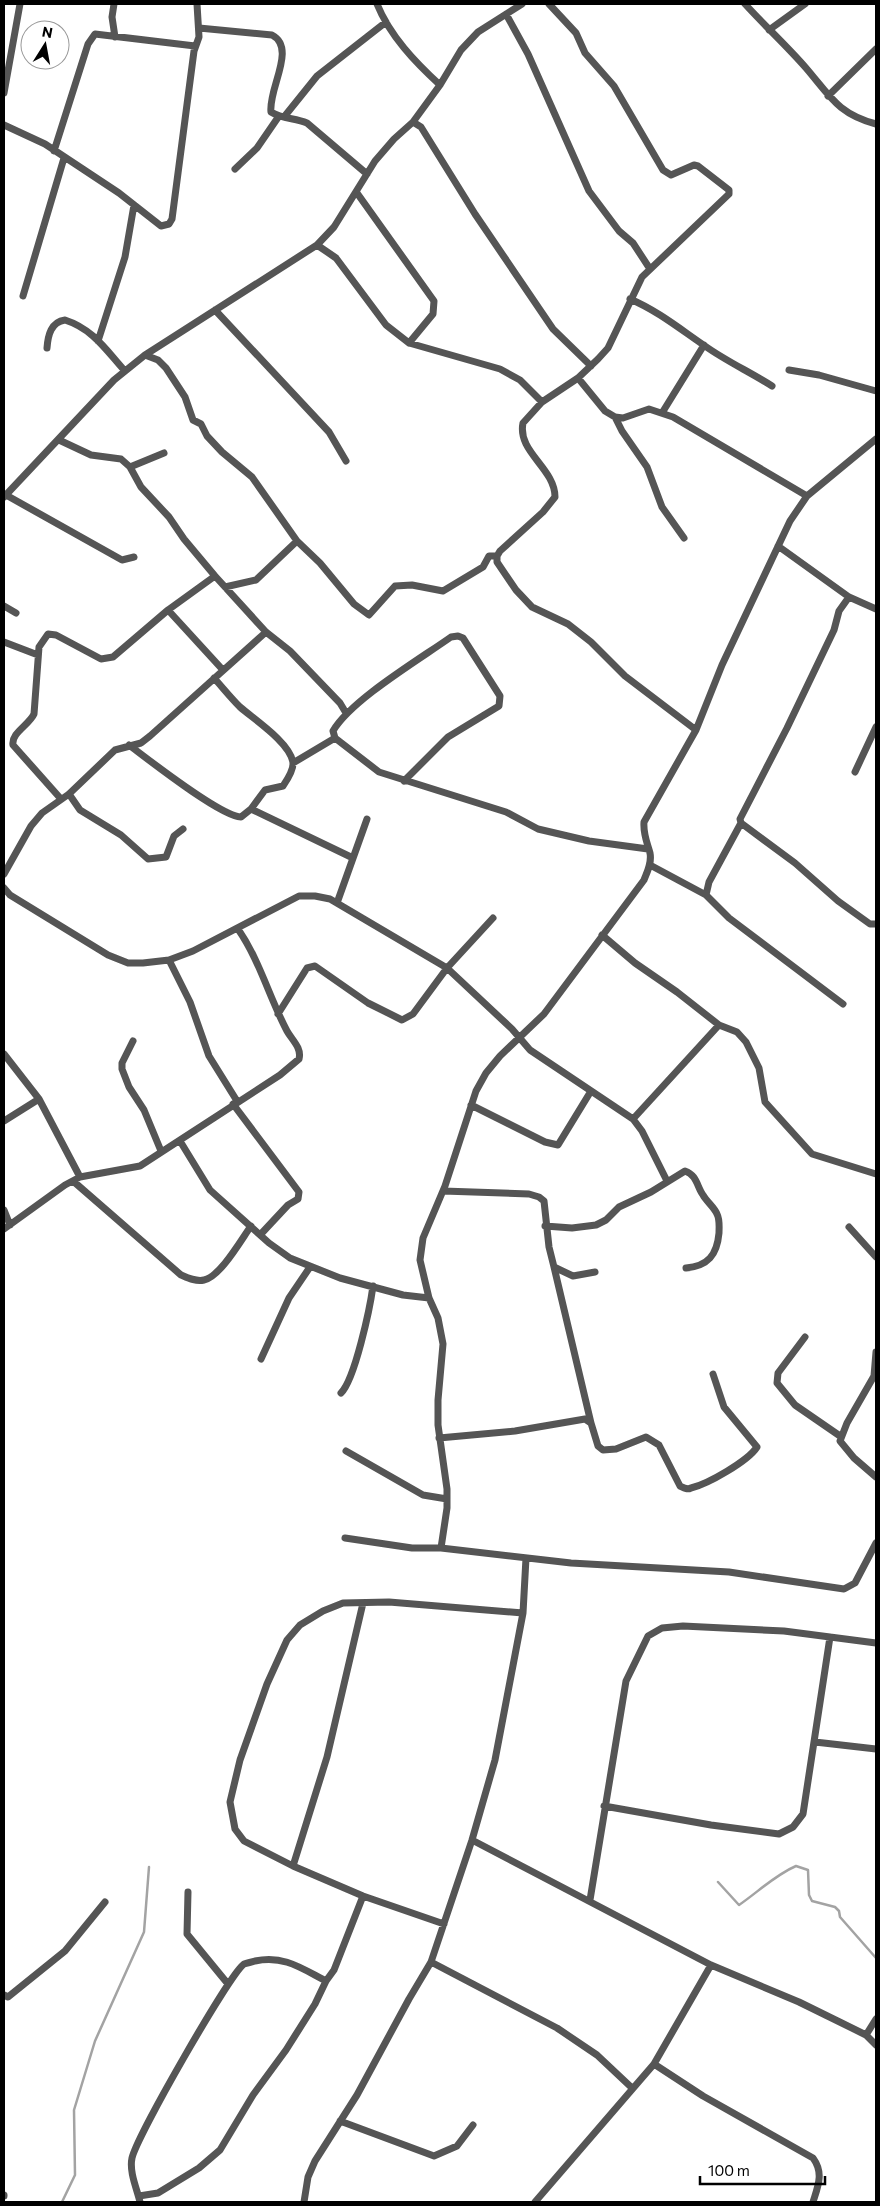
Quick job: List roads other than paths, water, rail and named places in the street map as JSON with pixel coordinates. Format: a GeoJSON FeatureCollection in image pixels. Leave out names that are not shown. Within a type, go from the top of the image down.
{"type":"FeatureCollection","features":[{"type":"Feature","properties":{"kind":"street"},"geometry":{"type":"LineString","coordinates":[[4,93],[20,4]]}},
{"type":"Feature","properties":{"kind":"street"},"geometry":{"type":"LineString","coordinates":[[114,4],[112,18],[115,37]]}},
{"type":"Feature","properties":{"kind":"street"},"geometry":{"type":"LineString","coordinates":[[4,125],[54,151],[134,205],[160,226],[169,224],[172,219],[196,46],[199,37],[197,4]]}},
{"type":"Feature","properties":{"kind":"street"},"geometry":{"type":"LineString","coordinates":[[377,4],[386,22],[412,60],[440,86]]}},
{"type":"Feature","properties":{"kind":"street"},"geometry":{"type":"LineString","coordinates":[[134,558],[122,560],[5,496],[114,380],[145,355],[317,245],[334,227],[368,174],[394,139],[413,122],[440,86],[461,50],[478,32],[522,4]]}},
{"type":"Feature","properties":{"kind":"street"},"geometry":{"type":"LineString","coordinates":[[145,355],[158,360],[166,368],[185,397],[193,420],[201,424],[207,436],[222,452],[252,477],[297,541],[320,563],[354,604],[369,615],[395,586],[412,585],[443,591],[483,567],[487,557],[497,556],[555,497],[551,479],[523,439],[523,423],[542,402],[578,378],[608,348],[642,277],[729,194],[729,190],[698,166],[694,165],[671,175],[663,170],[614,86],[585,53],[576,32],[549,4]]}},
{"type":"Feature","properties":{"kind":"street"},"geometry":{"type":"LineString","coordinates":[[745,4],[806,68],[828,96],[857,119],[876,124]]}},
{"type":"Feature","properties":{"kind":"street"},"geometry":{"type":"LineString","coordinates":[[769,30],[805,4]]}},
{"type":"Feature","properties":{"kind":"street"},"geometry":{"type":"LineString","coordinates":[[506,14],[528,54],[589,191],[619,231],[633,243],[650,269]]}},
{"type":"Feature","properties":{"kind":"street"},"geometry":{"type":"LineString","coordinates":[[235,168],[261,143],[317,76],[386,22]]}},
{"type":"Feature","properties":{"kind":"street"},"geometry":{"type":"LineString","coordinates":[[199,28],[272,35],[280,39],[283,45],[283,56],[270,103],[272,112],[282,117],[307,123],[368,174]]}},
{"type":"Feature","properties":{"kind":"street"},"geometry":{"type":"LineString","coordinates":[[54,151],[88,44],[95,34],[196,46]]}},
{"type":"Feature","properties":{"kind":"street"},"geometry":{"type":"LineString","coordinates":[[828,96],[876,49]]}},
{"type":"Feature","properties":{"kind":"street"},"geometry":{"type":"LineString","coordinates":[[413,122],[421,127],[470,206],[553,329],[591,366]]}},
{"type":"Feature","properties":{"kind":"street"},"geometry":{"type":"LineString","coordinates":[[23,296],[64,158]]}},
{"type":"Feature","properties":{"kind":"street"},"geometry":{"type":"LineString","coordinates":[[357,193],[434,301],[432,314],[409,343]]}},
{"type":"Feature","properties":{"kind":"street"},"geometry":{"type":"LineString","coordinates":[[98,341],[124,257],[134,205]]}},
{"type":"Feature","properties":{"kind":"street"},"geometry":{"type":"LineString","coordinates":[[317,245],[336,258],[386,324],[409,343],[500,369],[520,380],[542,402]]}},
{"type":"Feature","properties":{"kind":"street"},"geometry":{"type":"LineString","coordinates":[[630,299],[646,306],[704,345],[772,386]]}},
{"type":"Feature","properties":{"kind":"street"},"geometry":{"type":"LineString","coordinates":[[215,310],[329,432],[346,461]]}},
{"type":"Feature","properties":{"kind":"street"},"geometry":{"type":"LineString","coordinates":[[47,348],[48,335],[54,325],[65,320],[80,325],[98,341],[124,372]]}},
{"type":"Feature","properties":{"kind":"street"},"geometry":{"type":"LineString","coordinates":[[662,413],[704,345]]}},
{"type":"Feature","properties":{"kind":"street"},"geometry":{"type":"LineString","coordinates":[[789,370],[819,375],[876,391]]}},
{"type":"Feature","properties":{"kind":"street"},"geometry":{"type":"LineString","coordinates":[[578,378],[605,411],[615,417],[623,418],[649,409],[662,413],[807,496]]}},
{"type":"Feature","properties":{"kind":"street"},"geometry":{"type":"LineString","coordinates":[[615,417],[622,431],[647,467],[662,507],[684,538]]}},
{"type":"Feature","properties":{"kind":"street"},"geometry":{"type":"LineString","coordinates":[[441,1548],[447,1499],[439,1438],[438,1400],[443,1344],[438,1318],[429,1298],[420,1260],[420,1248],[443,1191],[471,1105],[486,1073],[544,1014],[644,880],[650,865],[643,831],[644,822],[696,730],[722,665],[790,521],[807,496],[876,439]]}},
{"type":"Feature","properties":{"kind":"street"},"geometry":{"type":"LineString","coordinates":[[59,440],[91,455],[121,459],[130,467],[141,488],[169,517],[184,539],[215,576],[266,632],[290,652],[340,704],[346,713]]}},
{"type":"Feature","properties":{"kind":"street"},"geometry":{"type":"LineString","coordinates":[[130,467],[164,454]]}},
{"type":"Feature","properties":{"kind":"street"},"geometry":{"type":"LineString","coordinates":[[225,586],[256,580],[297,541]]}},
{"type":"Feature","properties":{"kind":"street"},"geometry":{"type":"LineString","coordinates":[[778,546],[849,597],[876,609]]}},
{"type":"Feature","properties":{"kind":"street"},"geometry":{"type":"LineString","coordinates":[[497,556],[497,562],[516,590],[532,607],[561,620],[584,636],[625,676],[696,730]]}},
{"type":"Feature","properties":{"kind":"street"},"geometry":{"type":"LineString","coordinates":[[61,799],[13,745],[13,736],[30,722],[34,714],[38,655],[42,639],[48,634],[56,635],[101,658],[114,657],[168,610],[215,576]]}},
{"type":"Feature","properties":{"kind":"street"},"geometry":{"type":"LineString","coordinates":[[706,895],[709,882],[741,823],[742,815],[788,728],[834,630],[838,614],[849,597]]}},
{"type":"Feature","properties":{"kind":"street"},"geometry":{"type":"LineString","coordinates":[[4,606],[16,613]]}},
{"type":"Feature","properties":{"kind":"street"},"geometry":{"type":"LineString","coordinates":[[168,610],[222,670]]}},
{"type":"Feature","properties":{"kind":"street"},"geometry":{"type":"LineString","coordinates":[[4,874],[31,826],[42,812],[69,794],[115,750],[140,743],[150,736],[266,632]]}},
{"type":"Feature","properties":{"kind":"street"},"geometry":{"type":"LineString","coordinates":[[404,781],[448,737],[498,706],[500,702],[500,696],[463,638],[458,636],[451,637],[346,713],[333,731],[335,738],[379,772],[404,781],[506,812],[538,829],[589,841],[648,849]]}},
{"type":"Feature","properties":{"kind":"street"},"geometry":{"type":"LineString","coordinates":[[4,642],[38,655]]}},
{"type":"Feature","properties":{"kind":"street"},"geometry":{"type":"LineString","coordinates":[[129,745],[177,781],[222,810],[241,817],[251,809],[265,790],[283,786],[290,776],[293,763],[289,753],[280,742],[239,706],[214,678]]}},
{"type":"Feature","properties":{"kind":"street"},"geometry":{"type":"LineString","coordinates":[[856,772],[876,727]]}},
{"type":"Feature","properties":{"kind":"street"},"geometry":{"type":"LineString","coordinates":[[293,763],[335,738]]}},
{"type":"Feature","properties":{"kind":"street"},"geometry":{"type":"LineString","coordinates":[[69,794],[80,810],[121,835],[148,859],[166,857],[174,836],[183,829]]}},
{"type":"Feature","properties":{"kind":"street"},"geometry":{"type":"LineString","coordinates":[[251,809],[353,858]]}},
{"type":"Feature","properties":{"kind":"street"},"geometry":{"type":"LineString","coordinates":[[337,903],[367,819]]}},
{"type":"Feature","properties":{"kind":"street"},"geometry":{"type":"LineString","coordinates":[[741,823],[795,863],[862,919],[870,924],[876,924]]}},
{"type":"Feature","properties":{"kind":"street"},"geometry":{"type":"LineString","coordinates":[[650,865],[706,895],[729,918],[843,1004]]}},
{"type":"Feature","properties":{"kind":"street"},"geometry":{"type":"LineString","coordinates":[[4,888],[10,895],[108,955],[128,963],[169,960],[238,929],[299,896],[315,896],[337,903],[447,968],[530,1050],[633,1119],[642,1131],[667,1181]]}},
{"type":"Feature","properties":{"kind":"street"},"geometry":{"type":"LineString","coordinates":[[278,1014],[307,968],[311,966],[323,972],[368,1003],[402,1020],[412,1014],[447,968],[493,918]]}},
{"type":"Feature","properties":{"kind":"street"},"geometry":{"type":"LineString","coordinates":[[4,1210],[7,1227],[76,1179],[140,1166],[280,1075],[299,1059],[300,1050],[278,1014],[263,973],[252,950],[238,929]]}},
{"type":"Feature","properties":{"kind":"street"},"geometry":{"type":"LineString","coordinates":[[602,935],[635,963],[677,992],[719,1025],[737,1032],[746,1042],[759,1068],[765,1102],[804,1147],[820,1158],[876,1174]]}},
{"type":"Feature","properties":{"kind":"street"},"geometry":{"type":"LineString","coordinates":[[169,960],[190,1002],[209,1056],[235,1103],[299,1192],[298,1198],[288,1205],[260,1235]]}},
{"type":"Feature","properties":{"kind":"street"},"geometry":{"type":"LineString","coordinates":[[633,1119],[719,1025]]}},
{"type":"Feature","properties":{"kind":"street"},"geometry":{"type":"LineString","coordinates":[[133,1040],[122,1063],[122,1069],[129,1087],[144,1110],[161,1151]]}},
{"type":"Feature","properties":{"kind":"street"},"geometry":{"type":"LineString","coordinates":[[4,1054],[39,1099],[76,1179],[181,1275],[191,1279],[206,1280],[214,1276],[251,1226]]}},
{"type":"Feature","properties":{"kind":"street"},"geometry":{"type":"LineString","coordinates":[[471,1105],[545,1142],[558,1145],[591,1091]]}},
{"type":"Feature","properties":{"kind":"street"},"geometry":{"type":"LineString","coordinates":[[4,1121],[39,1099]]}},
{"type":"Feature","properties":{"kind":"street"},"geometry":{"type":"LineString","coordinates":[[180,1141],[210,1190],[260,1235],[290,1258],[340,1278],[403,1295],[429,1298]]}},
{"type":"Feature","properties":{"kind":"street"},"geometry":{"type":"LineString","coordinates":[[545,1226],[572,1228],[596,1225],[606,1220],[619,1207],[651,1192],[681,1172],[693,1175],[702,1194],[718,1214],[717,1250],[713,1257],[696,1267],[686,1268]]}},
{"type":"Feature","properties":{"kind":"street"},"geometry":{"type":"LineString","coordinates":[[443,1191],[529,1194],[539,1197],[544,1201],[546,1209],[545,1226],[554,1267],[598,1446],[603,1450],[616,1448],[646,1437],[656,1441],[680,1486],[692,1488],[730,1469],[753,1452],[756,1447],[724,1407],[713,1374]]}},
{"type":"Feature","properties":{"kind":"street"},"geometry":{"type":"LineString","coordinates":[[849,1227],[876,1257]]}},
{"type":"Feature","properties":{"kind":"street"},"geometry":{"type":"LineString","coordinates":[[261,1359],[289,1298],[310,1267]]}},
{"type":"Feature","properties":{"kind":"street"},"geometry":{"type":"LineString","coordinates":[[554,1267],[573,1276],[595,1272]]}},
{"type":"Feature","properties":{"kind":"street"},"geometry":{"type":"LineString","coordinates":[[341,1393],[346,1388],[352,1371],[370,1306],[373,1286]]}},
{"type":"Feature","properties":{"kind":"street"},"geometry":{"type":"LineString","coordinates":[[805,1337],[778,1373],[777,1383],[795,1405],[840,1436]]}},
{"type":"Feature","properties":{"kind":"street"},"geometry":{"type":"LineString","coordinates":[[876,1352],[874,1376],[840,1436],[842,1446],[876,1477]]}},
{"type":"Feature","properties":{"kind":"street"},"geometry":{"type":"LineString","coordinates":[[439,1438],[515,1431],[576,1419],[585,1419],[592,1423]]}},
{"type":"Feature","properties":{"kind":"street"},"geometry":{"type":"LineString","coordinates":[[346,1451],[422,1495],[447,1499]]}},
{"type":"Feature","properties":{"kind":"street"},"geometry":{"type":"LineString","coordinates":[[346,1538],[412,1548],[441,1548],[572,1563],[729,1572],[844,1589],[855,1583],[876,1543]]}},
{"type":"Feature","properties":{"kind":"street"},"geometry":{"type":"LineString","coordinates":[[304,2202],[308,2177],[315,2160],[357,2095],[431,1962],[472,1840],[494,1760],[522,1613],[526,1558]]}},
{"type":"Feature","properties":{"kind":"street"},"geometry":{"type":"LineString","coordinates":[[444,1924],[363,1896],[293,1866],[244,1841],[235,1829],[230,1802],[240,1760],[266,1684],[287,1640],[300,1625],[323,1610],[343,1603],[364,1603],[438,1605],[522,1613]]}},
{"type":"Feature","properties":{"kind":"street"},"geometry":{"type":"LineString","coordinates":[[293,1866],[327,1757],[364,1603]]}},
{"type":"Feature","properties":{"kind":"street"},"geometry":{"type":"LineString","coordinates":[[590,1900],[626,1681],[648,1636],[662,1628],[683,1626],[784,1631],[876,1643]]}},
{"type":"Feature","properties":{"kind":"street"},"geometry":{"type":"LineString","coordinates":[[604,1806],[711,1825],[779,1834],[793,1827],[803,1814],[830,1637]]}},
{"type":"Feature","properties":{"kind":"street"},"geometry":{"type":"LineString","coordinates":[[815,1742],[876,1749]]}},
{"type":"Feature","properties":{"kind":"street"},"geometry":{"type":"LineString","coordinates":[[472,1840],[590,1900],[711,1965],[799,2002],[866,2035],[876,2045]]}},
{"type":"Feature","properties":{"kind":"street"},"geometry":{"type":"LineString","coordinates":[[188,1892],[187,1934],[228,1984]]}},
{"type":"Feature","properties":{"kind":"street"},"geometry":{"type":"LineString","coordinates":[[326,1981],[285,1960],[267,1959],[245,1964],[228,1984],[150,2118],[132,2157],[132,2167],[140,2199],[158,2193],[199,2168],[220,2150],[253,2095],[286,2050],[315,2004],[338,1962],[363,1896]]}},
{"type":"Feature","properties":{"kind":"street"},"geometry":{"type":"LineString","coordinates":[[4,1995],[8,1997],[65,1951],[105,1902]]}},
{"type":"Feature","properties":{"kind":"street"},"geometry":{"type":"LineString","coordinates":[[431,1962],[557,2028],[597,2055],[631,2088]]}},
{"type":"Feature","properties":{"kind":"street"},"geometry":{"type":"LineString","coordinates":[[535,2202],[546,2192],[631,2088],[654,2064],[711,1965]]}},
{"type":"Feature","properties":{"kind":"street"},"geometry":{"type":"LineString","coordinates":[[866,2035],[876,2019]]}},
{"type":"Feature","properties":{"kind":"street"},"geometry":{"type":"LineString","coordinates":[[654,2064],[703,2096],[813,2158],[818,2165],[821,2176],[813,2202]]}},
{"type":"Feature","properties":{"kind":"street"},"geometry":{"type":"LineString","coordinates":[[340,2121],[434,2156],[457,2146],[472,2125]]}},
{"type":"Feature","properties":{"kind":"waterway"},"geometry":{"type":"LineString","coordinates":[[718,1882],[739,1905],[788,1870],[796,1866],[808,1870],[809,1895],[812,1901],[835,1907],[839,1911],[840,1917],[876,1958]]}},
{"type":"Feature","properties":{"kind":"waterway"},"geometry":{"type":"LineString","coordinates":[[62,2202],[75,2175],[74,2110],[95,2041],[144,1932],[149,1867]]}}]}
